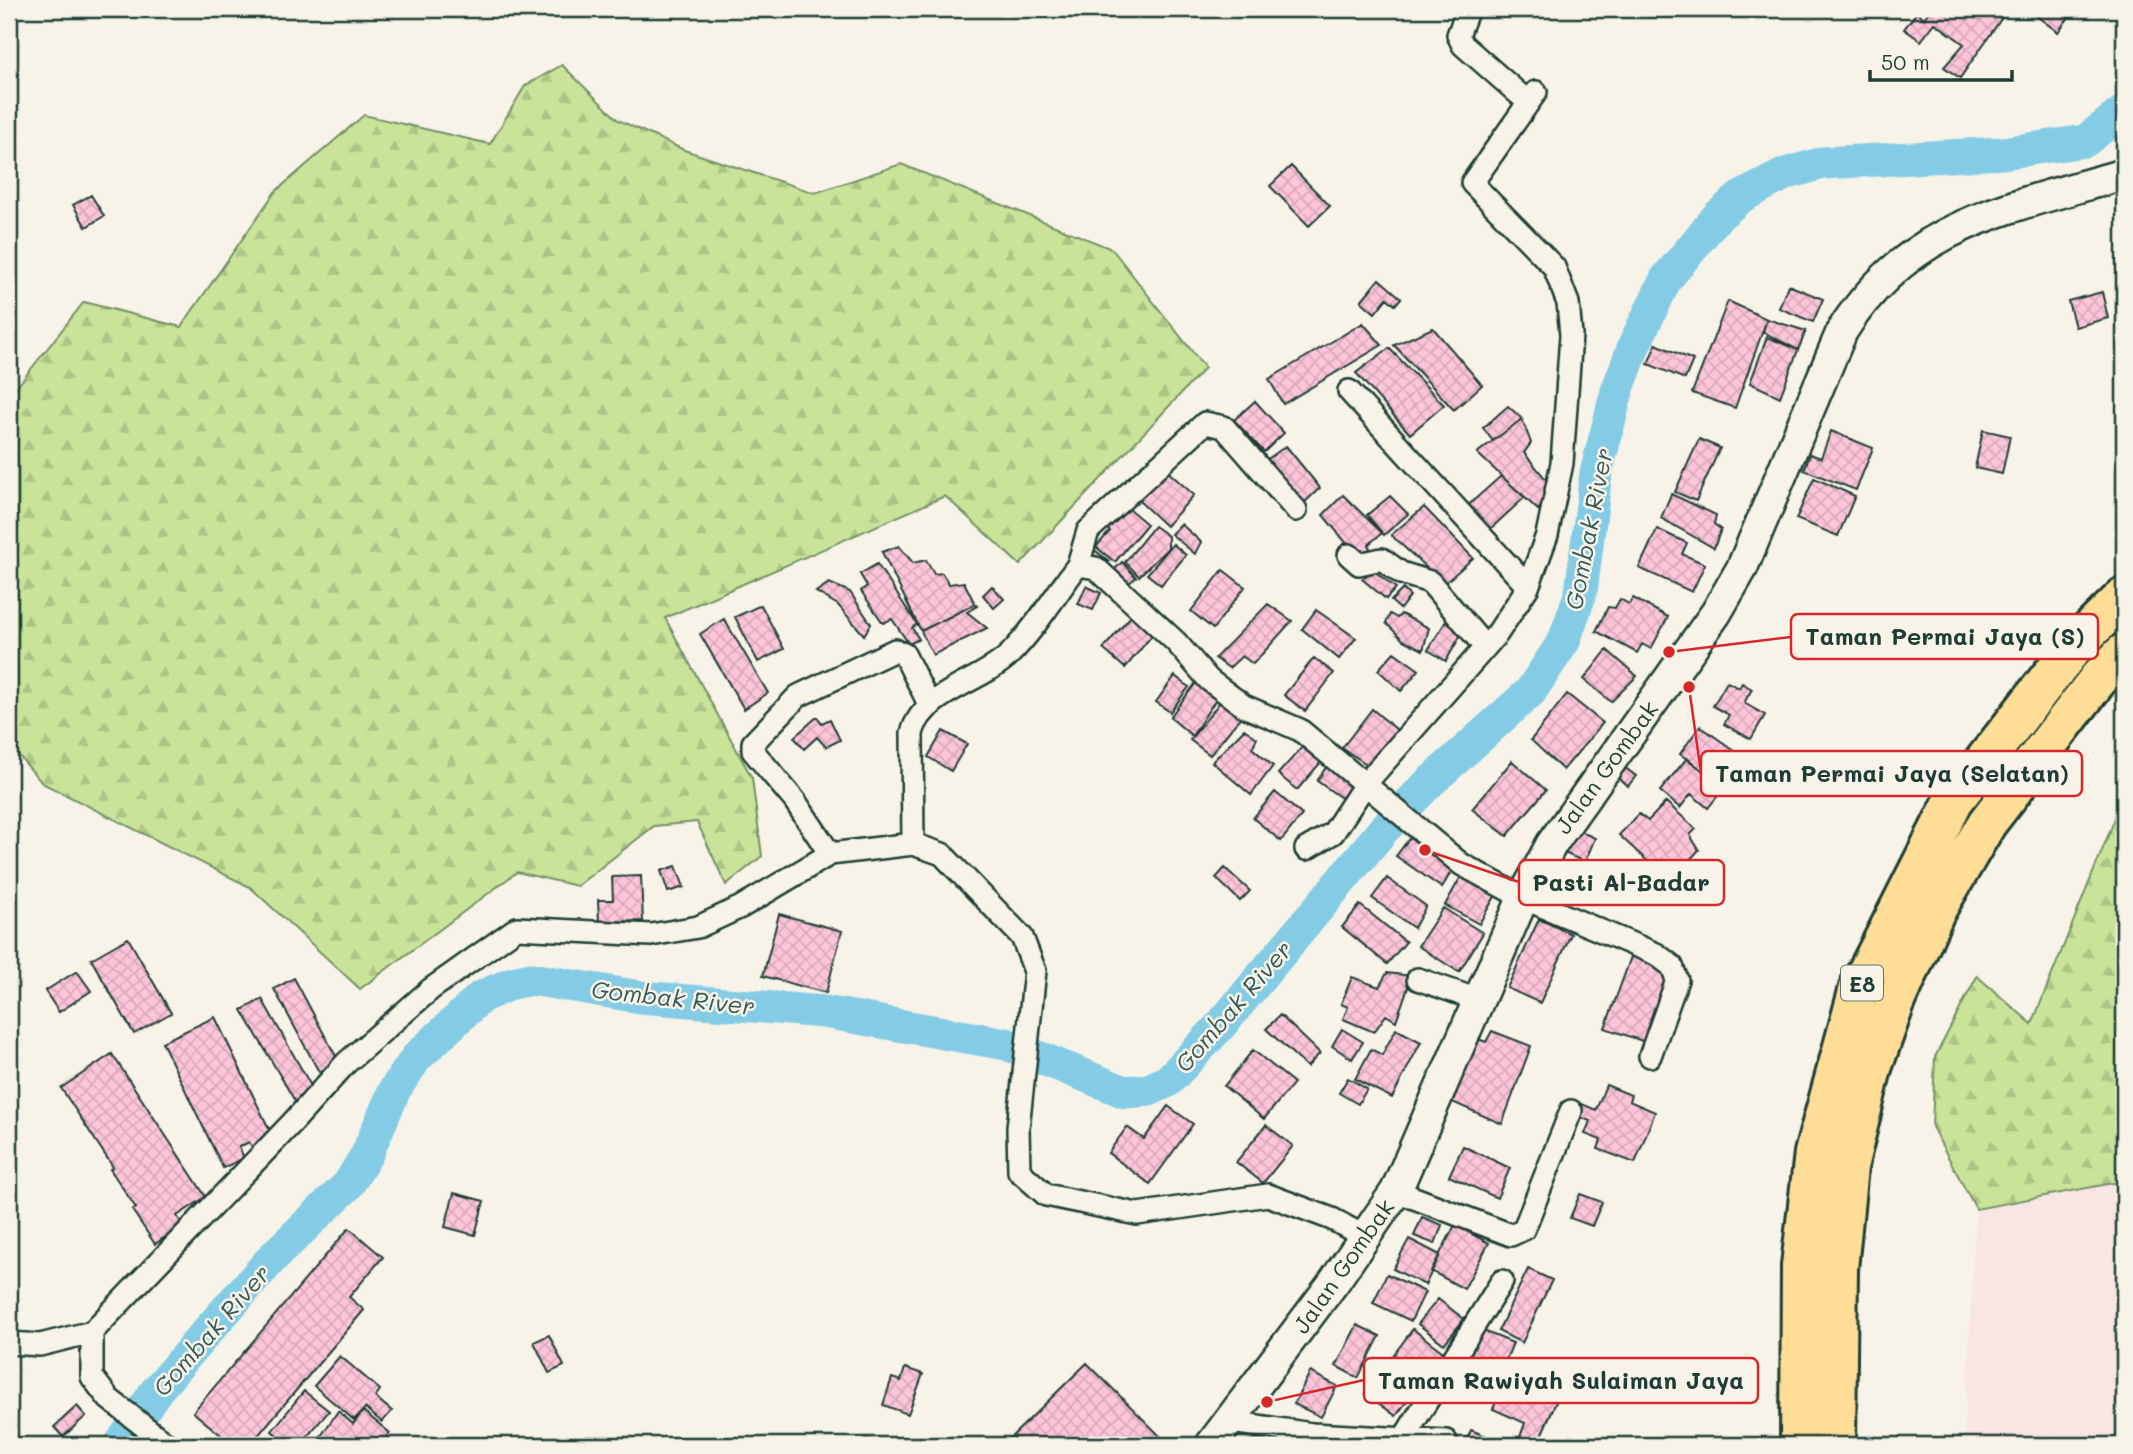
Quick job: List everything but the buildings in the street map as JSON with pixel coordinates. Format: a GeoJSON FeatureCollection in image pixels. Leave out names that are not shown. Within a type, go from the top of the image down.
{"type":"FeatureCollection","features":[{"type":"Feature","properties":{"kind":"highway","name":"E8"},"geometry":{"type":"LineString","coordinates":[[1800,1445],[1801,1266],[1814,1153],[1859,988],[1954,800],[2074,646],[2124,597]]}},
{"type":"Feature","properties":{"kind":"highway","name":"E8"},"geometry":{"type":"LineString","coordinates":[[1836,1445],[1838,1269],[1848,1167],[1872,1068],[1894,1006],[1935,912],[1987,823],[2099,678],[2124,653]]}},
{"type":"Feature","properties":{"kind":"highway"},"geometry":{"type":"LineString","coordinates":[[1837,1377],[1855,1445]]}},
{"type":"Feature","properties":{"kind":"main road","name":"Jalan Gombak"},"geometry":{"type":"LineString","coordinates":[[1211,1445],[1231,1422],[1396,1191],[1523,898],[1551,845],[1716,613],[1742,568],[1842,331],[1861,301],[1878,281],[1899,265],[1968,221],[2124,174]]}},
{"type":"Feature","properties":{"kind":"street"},"geometry":{"type":"LineString","coordinates":[[1306,849],[1334,833],[1366,783],[1509,619],[1528,587],[1546,535],[1562,463],[1571,335],[1568,303],[1554,267],[1472,183],[1532,97],[1463,45],[1458,35],[1468,9]]}},
{"type":"Feature","properties":{"kind":"street"},"geometry":{"type":"LineString","coordinates":[[1349,391],[1528,587]]}},
{"type":"Feature","properties":{"kind":"street"},"geometry":{"type":"LineString","coordinates":[[913,844],[912,733],[916,720],[930,706],[1009,655],[1078,565],[1088,531],[1205,423],[1224,427],[1296,510]]}},
{"type":"Feature","properties":{"kind":"street"},"geometry":{"type":"LineString","coordinates":[[1349,555],[1359,564],[1382,559],[1401,573],[1430,582],[1485,647]]}},
{"type":"Feature","properties":{"kind":"street"},"geometry":{"type":"LineString","coordinates":[[1078,565],[1096,568],[1176,642],[1209,680],[1244,706],[1300,730],[1391,803],[1461,864],[1523,898],[1656,954],[1672,966],[1677,980],[1650,1056]]}},
{"type":"Feature","properties":{"kind":"street"},"geometry":{"type":"LineString","coordinates":[[830,854],[795,801],[753,751],[753,743],[798,696],[895,650],[904,654],[930,706]]}},
{"type":"Feature","properties":{"kind":"street"},"geometry":{"type":"LineString","coordinates":[[9,1343],[40,1345],[92,1332],[346,1063],[431,989],[517,929],[651,935],[698,927],[741,907],[830,854],[913,844],[942,854],[1022,936],[1035,971],[1018,1128],[1019,1171],[1045,1195],[1137,1214],[1268,1195],[1332,1219],[1365,1237]]}},
{"type":"Feature","properties":{"kind":"street"},"geometry":{"type":"LineString","coordinates":[[1418,979],[1478,1000]]}},
{"type":"Feature","properties":{"kind":"street"},"geometry":{"type":"LineString","coordinates":[[1396,1191],[1511,1235],[1524,1229],[1571,1111]]}},
{"type":"Feature","properties":{"kind":"street"},"geometry":{"type":"LineString","coordinates":[[1402,1441],[1502,1282]]}},
{"type":"Feature","properties":{"kind":"street"},"geometry":{"type":"LineString","coordinates":[[92,1332],[92,1377],[108,1399],[164,1442]]}},
{"type":"Feature","properties":{"kind":"street"},"geometry":{"type":"LineString","coordinates":[[1231,1422],[1312,1434],[1402,1441],[1446,1441]]}},
{"type":"Feature","properties":{"kind":"shaded area"},"geometry":{"type":"Polygon","coordinates":[[[2124,1181],[2124,1445],[1964,1445],[1976,1209],[2124,1181]]]}},
{"type":"Feature","properties":{"kind":"green space"},"geometry":{"type":"Polygon","coordinates":[[[562,65],[618,120],[684,150],[815,193],[901,164],[1112,249],[1205,368],[1020,565],[945,496],[665,618],[752,778],[762,856],[726,885],[697,822],[654,826],[577,886],[517,872],[360,989],[250,887],[42,783],[9,744],[9,397],[84,302],[181,327],[275,192],[364,115],[490,144],[525,86],[562,65]]]}},
{"type":"Feature","properties":{"kind":"green space"},"geometry":{"type":"Polygon","coordinates":[[[2124,796],[2124,1181],[1976,1209],[1932,1127],[1935,1057],[1977,976],[2032,1024],[2124,796]]]}},
{"type":"Feature","properties":{"kind":"waterway","name":"Gombak River"},"geometry":{"type":"LineString","coordinates":[[120,1445],[156,1391],[203,1336],[275,1255],[348,1185],[367,1154],[395,1089],[417,1057],[481,997],[512,983],[531,979],[640,997],[824,1012],[1006,1044],[1125,1092],[1149,1090],[1168,1081],[1221,1025],[1384,829],[1428,784],[1530,692],[1564,641],[1581,592],[1596,473],[1617,391],[1635,343],[1666,279],[1718,216],[1741,197],[1785,174],[1823,163],[2002,153],[2085,141],[2124,111]]}},
{"type":"Feature","properties":{"kind":"place","name":"Taman Permai Jaya (S)"},"geometry":{"type":"Point","coordinates":[1669,652]}},
{"type":"Feature","properties":{"kind":"place","name":"Taman Permai Jaya (Selatan)"},"geometry":{"type":"Point","coordinates":[1689,687]}},
{"type":"Feature","properties":{"kind":"place","name":"Pasti Al-Badar"},"geometry":{"type":"Point","coordinates":[1425,850]}},
{"type":"Feature","properties":{"kind":"place","name":"Taman Rawiyah Sulaiman Jaya"},"geometry":{"type":"Point","coordinates":[1267,1402]}}]}
